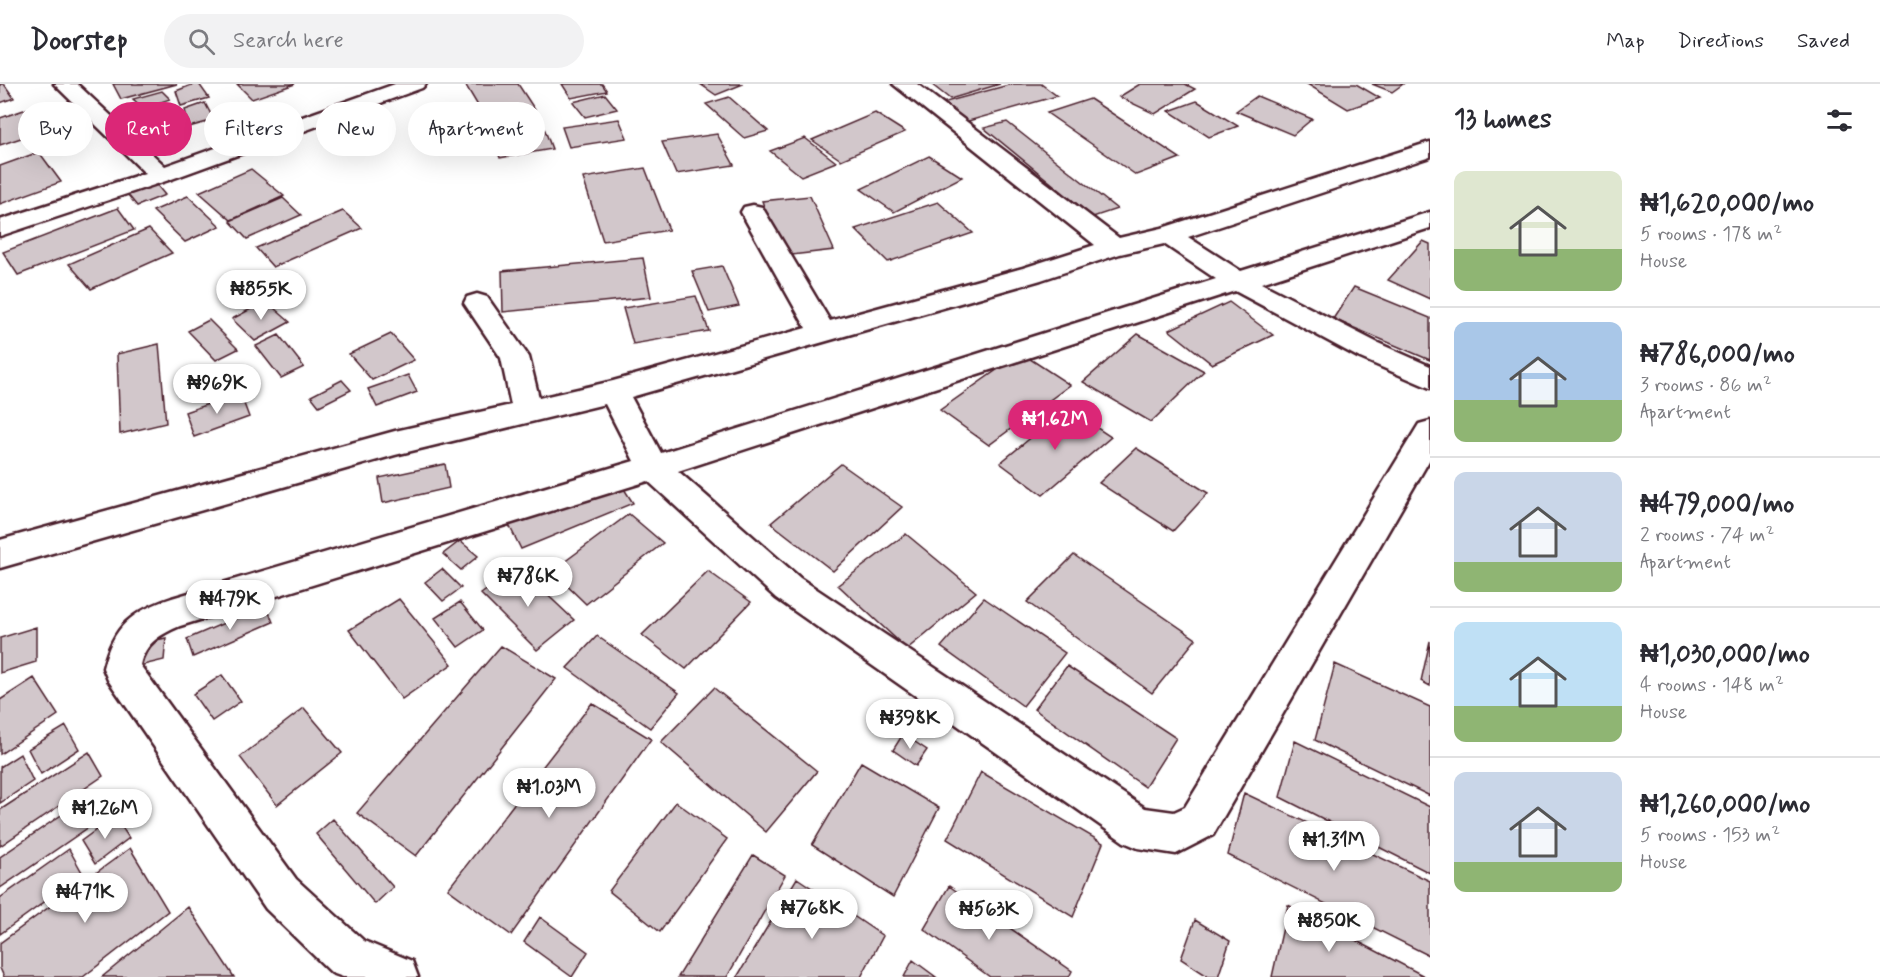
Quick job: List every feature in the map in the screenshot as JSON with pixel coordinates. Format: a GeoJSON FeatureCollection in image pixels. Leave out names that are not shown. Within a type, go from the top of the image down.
{"type":"FeatureCollection","features":[{"type":"Feature","properties":{"kind":"street"},"geometry":{"type":"LineString","coordinates":[[65,84],[161,175]]}},
{"type":"Feature","properties":{"kind":"street"},"geometry":{"type":"LineString","coordinates":[[0,228],[161,175],[416,84]]}},
{"type":"Feature","properties":{"kind":"street"},"geometry":{"type":"LineString","coordinates":[[904,84],[1114,247]]}},
{"type":"Feature","properties":{"kind":"street"},"geometry":{"type":"LineString","coordinates":[[0,554],[395,442],[613,392],[1032,274],[1114,247],[1168,235],[1430,149]]}},
{"type":"Feature","properties":{"kind":"street"},"geometry":{"type":"LineString","coordinates":[[753,212],[822,332]]}},
{"type":"Feature","properties":{"kind":"street"},"geometry":{"type":"LineString","coordinates":[[396,977],[348,957],[281,894],[120,668],[125,646],[147,624],[172,613],[653,467],[1430,220]]}},
{"type":"Feature","properties":{"kind":"street"},"geometry":{"type":"LineString","coordinates":[[1168,235],[1237,281],[1368,350],[1430,378]]}},
{"type":"Feature","properties":{"kind":"street"},"geometry":{"type":"LineString","coordinates":[[477,303],[515,357],[527,412]]}},
{"type":"Feature","properties":{"kind":"street"},"geometry":{"type":"LineString","coordinates":[[613,392],[653,467],[788,588],[1138,828],[1176,832],[1199,821],[1430,432]]}},
{"type":"Feature","properties":{"kind":"building"},"geometry":{"type":"Polygon","coordinates":[[[0,84],[4,84],[14,98],[0,103],[0,84]]]}},
{"type":"Feature","properties":{"kind":"building"},"geometry":{"type":"Polygon","coordinates":[[[113,84],[177,84],[121,99],[113,84]]]}},
{"type":"Feature","properties":{"kind":"building"},"geometry":{"type":"Polygon","coordinates":[[[199,84],[209,98],[192,103],[180,102],[176,91],[199,84]]]}},
{"type":"Feature","properties":{"kind":"building"},"geometry":{"type":"Polygon","coordinates":[[[237,84],[295,84],[252,99],[237,84]]]}},
{"type":"Feature","properties":{"kind":"building"},"geometry":{"type":"Polygon","coordinates":[[[465,84],[518,84],[530,102],[476,102],[465,84]]]}},
{"type":"Feature","properties":{"kind":"building"},"geometry":{"type":"Polygon","coordinates":[[[562,84],[602,84],[607,91],[571,98],[562,84]]]}},
{"type":"Feature","properties":{"kind":"building"},"geometry":{"type":"Polygon","coordinates":[[[700,84],[743,84],[716,95],[700,84]]]}},
{"type":"Feature","properties":{"kind":"building"},"geometry":{"type":"Polygon","coordinates":[[[931,84],[1000,84],[950,99],[931,84]]]}},
{"type":"Feature","properties":{"kind":"building"},"geometry":{"type":"Polygon","coordinates":[[[1012,84],[1041,84],[1057,96],[965,122],[942,103],[1012,84]]]}},
{"type":"Feature","properties":{"kind":"building"},"geometry":{"type":"Polygon","coordinates":[[[1140,84],[1185,84],[1195,89],[1155,114],[1119,97],[1140,84]]]}},
{"type":"Feature","properties":{"kind":"building"},"geometry":{"type":"Polygon","coordinates":[[[1307,84],[1356,84],[1380,98],[1348,109],[1307,84]]]}},
{"type":"Feature","properties":{"kind":"building"},"geometry":{"type":"Polygon","coordinates":[[[1372,84],[1403,84],[1392,92],[1372,84]]]}},
{"type":"Feature","properties":{"kind":"building"},"geometry":{"type":"Polygon","coordinates":[[[162,91],[170,99],[161,102],[136,102],[133,99],[162,91]]]}},
{"type":"Feature","properties":{"kind":"building"},"geometry":{"type":"Polygon","coordinates":[[[605,94],[617,109],[585,117],[573,102],[605,94]]]}},
{"type":"Feature","properties":{"kind":"building"},"geometry":{"type":"Polygon","coordinates":[[[1257,96],[1312,119],[1293,135],[1236,111],[1257,96]]]}},
{"type":"Feature","properties":{"kind":"building"},"geometry":{"type":"Polygon","coordinates":[[[729,97],[768,131],[744,138],[706,104],[729,97]]]}},
{"type":"Feature","properties":{"kind":"building"},"geometry":{"type":"Polygon","coordinates":[[[1090,99],[1180,158],[1136,175],[1047,113],[1090,99]]]}},
{"type":"Feature","properties":{"kind":"building"},"geometry":{"type":"Polygon","coordinates":[[[1197,101],[1238,126],[1209,137],[1169,111],[1197,101]]]}},
{"type":"Feature","properties":{"kind":"building"},"geometry":{"type":"Polygon","coordinates":[[[204,103],[204,123],[192,126],[192,108],[204,103]]]}},
{"type":"Feature","properties":{"kind":"building"},"geometry":{"type":"Polygon","coordinates":[[[18,112],[18,139],[0,145],[0,118],[18,112]]]}},
{"type":"Feature","properties":{"kind":"building"},"geometry":{"type":"Polygon","coordinates":[[[875,113],[905,132],[841,160],[812,140],[875,113]]]}},
{"type":"Feature","properties":{"kind":"building"},"geometry":{"type":"Polygon","coordinates":[[[619,119],[627,138],[569,147],[562,127],[619,119]]]}},
{"type":"Feature","properties":{"kind":"building"},"geometry":{"type":"Polygon","coordinates":[[[1007,122],[1117,209],[1093,217],[984,128],[1007,122]]]}},
{"type":"Feature","properties":{"kind":"building"},"geometry":{"type":"Polygon","coordinates":[[[545,130],[552,149],[545,150],[545,130]]]}},
{"type":"Feature","properties":{"kind":"building"},"geometry":{"type":"Polygon","coordinates":[[[717,134],[734,165],[676,174],[662,142],[717,134]]]}},
{"type":"Feature","properties":{"kind":"building"},"geometry":{"type":"Polygon","coordinates":[[[805,138],[836,162],[801,176],[770,151],[805,138]]]}},
{"type":"Feature","properties":{"kind":"building"},"geometry":{"type":"Polygon","coordinates":[[[28,156],[42,156],[61,182],[0,204],[0,166],[28,156]]]}},
{"type":"Feature","properties":{"kind":"building"},"geometry":{"type":"Polygon","coordinates":[[[929,156],[962,177],[894,212],[861,189],[929,156]]]}},
{"type":"Feature","properties":{"kind":"building"},"geometry":{"type":"Polygon","coordinates":[[[645,168],[669,230],[603,241],[583,178],[645,168]]]}},
{"type":"Feature","properties":{"kind":"building"},"geometry":{"type":"Polygon","coordinates":[[[251,169],[284,196],[231,220],[199,192],[251,169]]]}},
{"type":"Feature","properties":{"kind":"building"},"geometry":{"type":"Polygon","coordinates":[[[156,184],[165,195],[137,206],[128,195],[156,184]]]}},
{"type":"Feature","properties":{"kind":"building"},"geometry":{"type":"Polygon","coordinates":[[[188,196],[220,226],[185,242],[153,211],[188,196]]]}},
{"type":"Feature","properties":{"kind":"building"},"geometry":{"type":"Polygon","coordinates":[[[810,196],[834,250],[783,256],[762,201],[810,196]]]}},
{"type":"Feature","properties":{"kind":"building"},"geometry":{"type":"Polygon","coordinates":[[[283,198],[301,215],[247,239],[230,221],[283,198]]]}},
{"type":"Feature","properties":{"kind":"building"},"geometry":{"type":"Polygon","coordinates":[[[938,202],[973,233],[888,262],[855,229],[938,202]]]}},
{"type":"Feature","properties":{"kind":"building"},"geometry":{"type":"Polygon","coordinates":[[[118,208],[134,230],[18,275],[3,252],[118,208]]]}},
{"type":"Feature","properties":{"kind":"building"},"geometry":{"type":"Polygon","coordinates":[[[343,211],[362,228],[273,267],[256,248],[343,211]]]}},
{"type":"Feature","properties":{"kind":"building"},"geometry":{"type":"Polygon","coordinates":[[[149,229],[172,253],[91,289],[69,264],[149,229]]]}},
{"type":"Feature","properties":{"kind":"building"},"geometry":{"type":"Polygon","coordinates":[[[1423,241],[1430,244],[1430,299],[1388,280],[1423,241]]]}},
{"type":"Feature","properties":{"kind":"building"},"geometry":{"type":"Polygon","coordinates":[[[643,258],[651,297],[503,312],[502,271],[643,258]]]}},
{"type":"Feature","properties":{"kind":"building"},"geometry":{"type":"Polygon","coordinates":[[[722,266],[739,306],[709,312],[692,271],[722,266]]]}},
{"type":"Feature","properties":{"kind":"building"},"geometry":{"type":"Polygon","coordinates":[[[1354,287],[1430,318],[1430,360],[1333,319],[1354,287]]]}},
{"type":"Feature","properties":{"kind":"building"},"geometry":{"type":"Polygon","coordinates":[[[696,296],[709,331],[633,344],[623,308],[696,296]]]}},
{"type":"Feature","properties":{"kind":"building"},"geometry":{"type":"Polygon","coordinates":[[[266,301],[290,322],[255,341],[232,319],[266,301]]]}},
{"type":"Feature","properties":{"kind":"building"},"geometry":{"type":"Polygon","coordinates":[[[1229,302],[1273,335],[1212,364],[1169,330],[1229,302]]]}},
{"type":"Feature","properties":{"kind":"building"},"geometry":{"type":"Polygon","coordinates":[[[209,320],[238,349],[216,360],[188,331],[209,320]]]}},
{"type":"Feature","properties":{"kind":"building"},"geometry":{"type":"Polygon","coordinates":[[[391,334],[414,360],[372,380],[349,354],[391,334]]]}},
{"type":"Feature","properties":{"kind":"building"},"geometry":{"type":"Polygon","coordinates":[[[1138,334],[1204,371],[1151,422],[1083,382],[1138,334]]]}},
{"type":"Feature","properties":{"kind":"building"},"geometry":{"type":"Polygon","coordinates":[[[279,335],[304,367],[281,378],[256,346],[279,335]]]}},
{"type":"Feature","properties":{"kind":"building"},"geometry":{"type":"Polygon","coordinates":[[[159,344],[166,423],[120,434],[117,354],[159,344]]]}},
{"type":"Feature","properties":{"kind":"building"},"geometry":{"type":"Polygon","coordinates":[[[1021,353],[1070,385],[989,445],[940,410],[1021,353]]]}},
{"type":"Feature","properties":{"kind":"building"},"geometry":{"type":"Polygon","coordinates":[[[408,375],[417,392],[377,407],[368,389],[408,375]]]}},
{"type":"Feature","properties":{"kind":"building"},"geometry":{"type":"Polygon","coordinates":[[[342,380],[351,390],[319,406],[311,396],[342,380]]]}},
{"type":"Feature","properties":{"kind":"building"},"geometry":{"type":"Polygon","coordinates":[[[240,393],[249,417],[194,437],[185,412],[240,393]]]}},
{"type":"Feature","properties":{"kind":"building"},"geometry":{"type":"Polygon","coordinates":[[[1067,408],[1111,437],[1043,495],[1000,463],[1067,408]]]}},
{"type":"Feature","properties":{"kind":"building"},"geometry":{"type":"Polygon","coordinates":[[[1136,448],[1208,493],[1173,531],[1099,483],[1136,448]]]}},
{"type":"Feature","properties":{"kind":"building"},"geometry":{"type":"Polygon","coordinates":[[[445,464],[449,488],[383,503],[379,478],[445,464]]]}},
{"type":"Feature","properties":{"kind":"building"},"geometry":{"type":"Polygon","coordinates":[[[841,464],[902,507],[833,571],[771,523],[841,464]]]}},
{"type":"Feature","properties":{"kind":"building"},"geometry":{"type":"Polygon","coordinates":[[[619,481],[633,503],[521,549],[509,525],[619,481]]]}},
{"type":"Feature","properties":{"kind":"building"},"geometry":{"type":"Polygon","coordinates":[[[629,514],[663,543],[586,604],[552,571],[629,514]]]}},
{"type":"Feature","properties":{"kind":"building"},"geometry":{"type":"Polygon","coordinates":[[[906,534],[976,592],[907,649],[838,585],[906,534]]]}},
{"type":"Feature","properties":{"kind":"building"},"geometry":{"type":"Polygon","coordinates":[[[460,541],[478,556],[461,570],[443,554],[460,541]]]}},
{"type":"Feature","properties":{"kind":"building"},"geometry":{"type":"Polygon","coordinates":[[[1074,555],[1196,639],[1152,693],[1027,602],[1074,555]]]}},
{"type":"Feature","properties":{"kind":"building"},"geometry":{"type":"Polygon","coordinates":[[[518,567],[574,620],[537,650],[481,594],[518,567]]]}},
{"type":"Feature","properties":{"kind":"building"},"geometry":{"type":"Polygon","coordinates":[[[442,569],[461,588],[443,601],[425,582],[442,569]]]}},
{"type":"Feature","properties":{"kind":"building"},"geometry":{"type":"Polygon","coordinates":[[[708,571],[751,602],[686,669],[642,635],[708,571]]]}},
{"type":"Feature","properties":{"kind":"building"},"geometry":{"type":"Polygon","coordinates":[[[984,598],[1065,653],[1023,706],[941,647],[984,598]]]}},
{"type":"Feature","properties":{"kind":"building"},"geometry":{"type":"Polygon","coordinates":[[[399,599],[452,664],[402,699],[349,630],[399,599]]]}},
{"type":"Feature","properties":{"kind":"building"},"geometry":{"type":"Polygon","coordinates":[[[460,602],[483,630],[458,647],[435,618],[460,602]]]}},
{"type":"Feature","properties":{"kind":"building"},"geometry":{"type":"Polygon","coordinates":[[[266,605],[273,622],[193,657],[187,639],[266,605]]]}},
{"type":"Feature","properties":{"kind":"building"},"geometry":{"type":"Polygon","coordinates":[[[36,627],[36,662],[0,673],[0,638],[36,627]]]}},
{"type":"Feature","properties":{"kind":"building"},"geometry":{"type":"Polygon","coordinates":[[[597,636],[679,693],[650,728],[567,668],[597,636]]]}},
{"type":"Feature","properties":{"kind":"building"},"geometry":{"type":"Polygon","coordinates":[[[166,638],[164,660],[139,666],[142,643],[166,638]]]}},
{"type":"Feature","properties":{"kind":"building"},"geometry":{"type":"Polygon","coordinates":[[[1430,641],[1430,686],[1421,681],[1430,641]]]}},
{"type":"Feature","properties":{"kind":"building"},"geometry":{"type":"Polygon","coordinates":[[[501,646],[556,679],[416,856],[357,813],[501,646]]]}},
{"type":"Feature","properties":{"kind":"building"},"geometry":{"type":"Polygon","coordinates":[[[1335,664],[1430,707],[1430,796],[1315,740],[1335,664]]]}},
{"type":"Feature","properties":{"kind":"building"},"geometry":{"type":"Polygon","coordinates":[[[1067,666],[1176,738],[1145,787],[1034,709],[1067,666]]]}},
{"type":"Feature","properties":{"kind":"building"},"geometry":{"type":"Polygon","coordinates":[[[222,675],[241,701],[212,721],[193,694],[222,675]]]}},
{"type":"Feature","properties":{"kind":"building"},"geometry":{"type":"Polygon","coordinates":[[[34,678],[58,715],[0,754],[0,700],[34,678]]]}},
{"type":"Feature","properties":{"kind":"building"},"geometry":{"type":"Polygon","coordinates":[[[714,688],[817,771],[766,832],[661,742],[714,688]]]}},
{"type":"Feature","properties":{"kind":"building"},"geometry":{"type":"Polygon","coordinates":[[[592,703],[651,739],[511,935],[448,889],[592,703]]]}},
{"type":"Feature","properties":{"kind":"building"},"geometry":{"type":"Polygon","coordinates":[[[304,708],[342,753],[277,805],[240,757],[304,708]]]}},
{"type":"Feature","properties":{"kind":"building"},"geometry":{"type":"Polygon","coordinates":[[[66,726],[79,749],[41,774],[28,749],[66,726]]]}},
{"type":"Feature","properties":{"kind":"building"},"geometry":{"type":"Polygon","coordinates":[[[903,734],[927,750],[916,766],[893,750],[903,734]]]}},
{"type":"Feature","properties":{"kind":"building"},"geometry":{"type":"Polygon","coordinates":[[[1295,741],[1430,807],[1430,873],[1280,797],[1295,741]]]}},
{"type":"Feature","properties":{"kind":"building"},"geometry":{"type":"Polygon","coordinates":[[[89,752],[103,776],[0,846],[0,810],[89,752]]]}},
{"type":"Feature","properties":{"kind":"building"},"geometry":{"type":"Polygon","coordinates":[[[20,754],[33,781],[0,803],[0,767],[20,754]]]}},
{"type":"Feature","properties":{"kind":"building"},"geometry":{"type":"Polygon","coordinates":[[[861,762],[939,808],[893,897],[812,845],[861,762]]]}},
{"type":"Feature","properties":{"kind":"building"},"geometry":{"type":"Polygon","coordinates":[[[981,772],[1103,843],[1073,917],[947,839],[981,772]]]}},
{"type":"Feature","properties":{"kind":"building"},"geometry":{"type":"Polygon","coordinates":[[[1244,793],[1430,881],[1430,956],[1228,855],[1244,793]]]}},
{"type":"Feature","properties":{"kind":"building"},"geometry":{"type":"Polygon","coordinates":[[[92,794],[105,816],[0,888],[0,857],[92,794]]]}},
{"type":"Feature","properties":{"kind":"building"},"geometry":{"type":"Polygon","coordinates":[[[676,802],[727,839],[660,932],[609,891],[676,802]]]}},
{"type":"Feature","properties":{"kind":"building"},"geometry":{"type":"Polygon","coordinates":[[[115,816],[129,838],[95,864],[81,841],[115,816]]]}},
{"type":"Feature","properties":{"kind":"building"},"geometry":{"type":"Polygon","coordinates":[[[333,819],[393,887],[375,904],[316,834],[333,819]]]}},
{"type":"Feature","properties":{"kind":"building"},"geometry":{"type":"Polygon","coordinates":[[[130,848],[168,911],[83,977],[4,977],[0,968],[0,943],[130,848]]]}},
{"type":"Feature","properties":{"kind":"building"},"geometry":{"type":"Polygon","coordinates":[[[69,849],[83,874],[0,934],[0,898],[69,849]]]}},
{"type":"Feature","properties":{"kind":"building"},"geometry":{"type":"Polygon","coordinates":[[[753,855],[785,875],[727,977],[678,977],[753,855]]]}},
{"type":"Feature","properties":{"kind":"building"},"geometry":{"type":"Polygon","coordinates":[[[797,878],[883,936],[861,977],[737,977],[797,878]]]}},
{"type":"Feature","properties":{"kind":"building"},"geometry":{"type":"Polygon","coordinates":[[[949,886],[1072,971],[1069,977],[990,977],[924,929],[949,886]]]}},
{"type":"Feature","properties":{"kind":"building"},"geometry":{"type":"Polygon","coordinates":[[[1288,905],[1426,977],[1272,977],[1288,905]]]}},
{"type":"Feature","properties":{"kind":"building"},"geometry":{"type":"Polygon","coordinates":[[[188,907],[234,977],[102,977],[188,907]]]}},
{"type":"Feature","properties":{"kind":"building"},"geometry":{"type":"Polygon","coordinates":[[[540,917],[588,952],[572,977],[524,942],[540,917]]]}},
{"type":"Feature","properties":{"kind":"building"},"geometry":{"type":"Polygon","coordinates":[[[1195,920],[1230,941],[1218,977],[1209,977],[1181,959],[1195,920]]]}},
{"type":"Feature","properties":{"kind":"building"},"geometry":{"type":"Polygon","coordinates":[[[913,960],[936,977],[904,977],[913,960]]]}}]}
